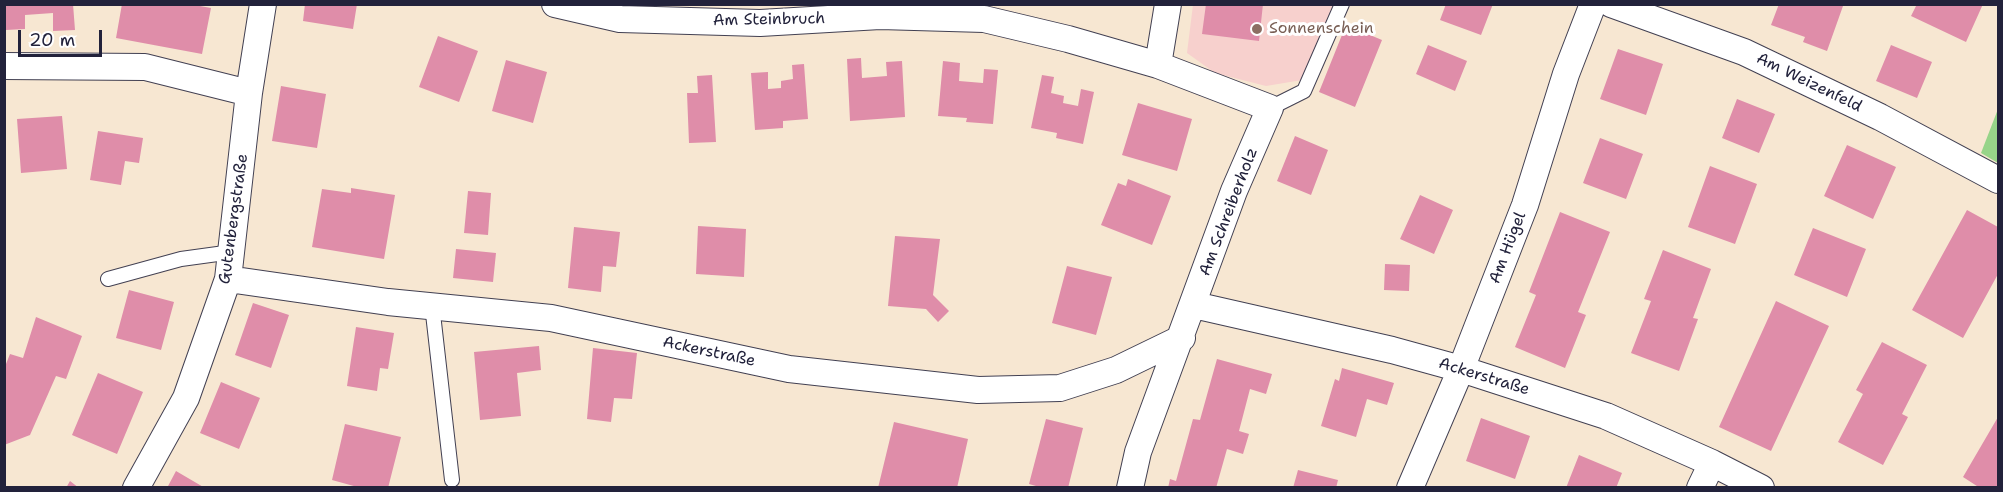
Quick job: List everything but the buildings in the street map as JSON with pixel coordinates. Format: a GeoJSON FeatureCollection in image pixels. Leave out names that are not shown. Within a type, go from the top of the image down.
{"type":"FeatureCollection","features":[{"type":"Feature","properties":{"kind":"street","name":"Gutenbergstraße"},"geometry":{"type":"LineString","coordinates":[[136,488],[186,398],[228,279],[249,93],[264,4]]}},
{"type":"Feature","properties":{"kind":"street","name":"Am Steinbruch"},"geometry":{"type":"LineString","coordinates":[[555,4],[620,19],[644,20],[760,23],[880,16],[984,19],[1068,39],[1158,65]]}},
{"type":"Feature","properties":{"kind":"street"},"geometry":{"type":"LineString","coordinates":[[1168,4],[1158,65],[1270,108]]}},
{"type":"Feature","properties":{"kind":"street","name":"Am Hügel"},"geometry":{"type":"LineString","coordinates":[[1410,488],[1461,369],[1525,205],[1566,74],[1593,4]]}},
{"type":"Feature","properties":{"kind":"street","name":"Am Weizenfeld"},"geometry":{"type":"LineString","coordinates":[[1611,4],[1744,52],[1880,117],[1998,180]]}},
{"type":"Feature","properties":{"kind":"street"},"geometry":{"type":"LineString","coordinates":[[4,66],[145,67],[249,93]]}},
{"type":"Feature","properties":{"kind":"street","name":"Am Schreiberholz"},"geometry":{"type":"LineString","coordinates":[[1130,488],[1138,452],[1234,192],[1270,108]]}},
{"type":"Feature","properties":{"kind":"street","name":"Ackerstraße"},"geometry":{"type":"LineString","coordinates":[[228,279],[388,302],[550,318],[789,369],[978,390],[1060,388],[1116,370],[1182,338]]}},
{"type":"Feature","properties":{"kind":"street","name":"Ackerstraße"},"geometry":{"type":"LineString","coordinates":[[1194,305],[1392,350],[1461,369],[1606,416],[1712,463],[1761,488]]}},
{"type":"Feature","properties":{"kind":"street"},"geometry":{"type":"LineString","coordinates":[[1700,488],[1712,463]]}},
{"type":"Feature","properties":{"kind":"lane"},"geometry":{"type":"LineString","coordinates":[[1270,108],[1304,91],[1342,4]]}},
{"type":"Feature","properties":{"kind":"lane"},"geometry":{"type":"LineString","coordinates":[[108,279],[181,259],[232,252]]}},
{"type":"Feature","properties":{"kind":"lane"},"geometry":{"type":"LineString","coordinates":[[432,305],[452,480]]}},
{"type":"Feature","properties":{"kind":"shaded area","name":"Sonnenschein"},"geometry":{"type":"Polygon","coordinates":[[[1193,5],[1335,5],[1302,80],[1266,86],[1215,73],[1187,53],[1193,5]]]}},
{"type":"Feature","properties":{"kind":"green space"},"geometry":{"type":"Polygon","coordinates":[[[1998,109],[1998,163],[1981,153],[1998,109]]]}},
{"type":"Feature","properties":{"kind":"place","name":"Sonnenschein"},"geometry":{"type":"Point","coordinates":[1257,29]}}]}
